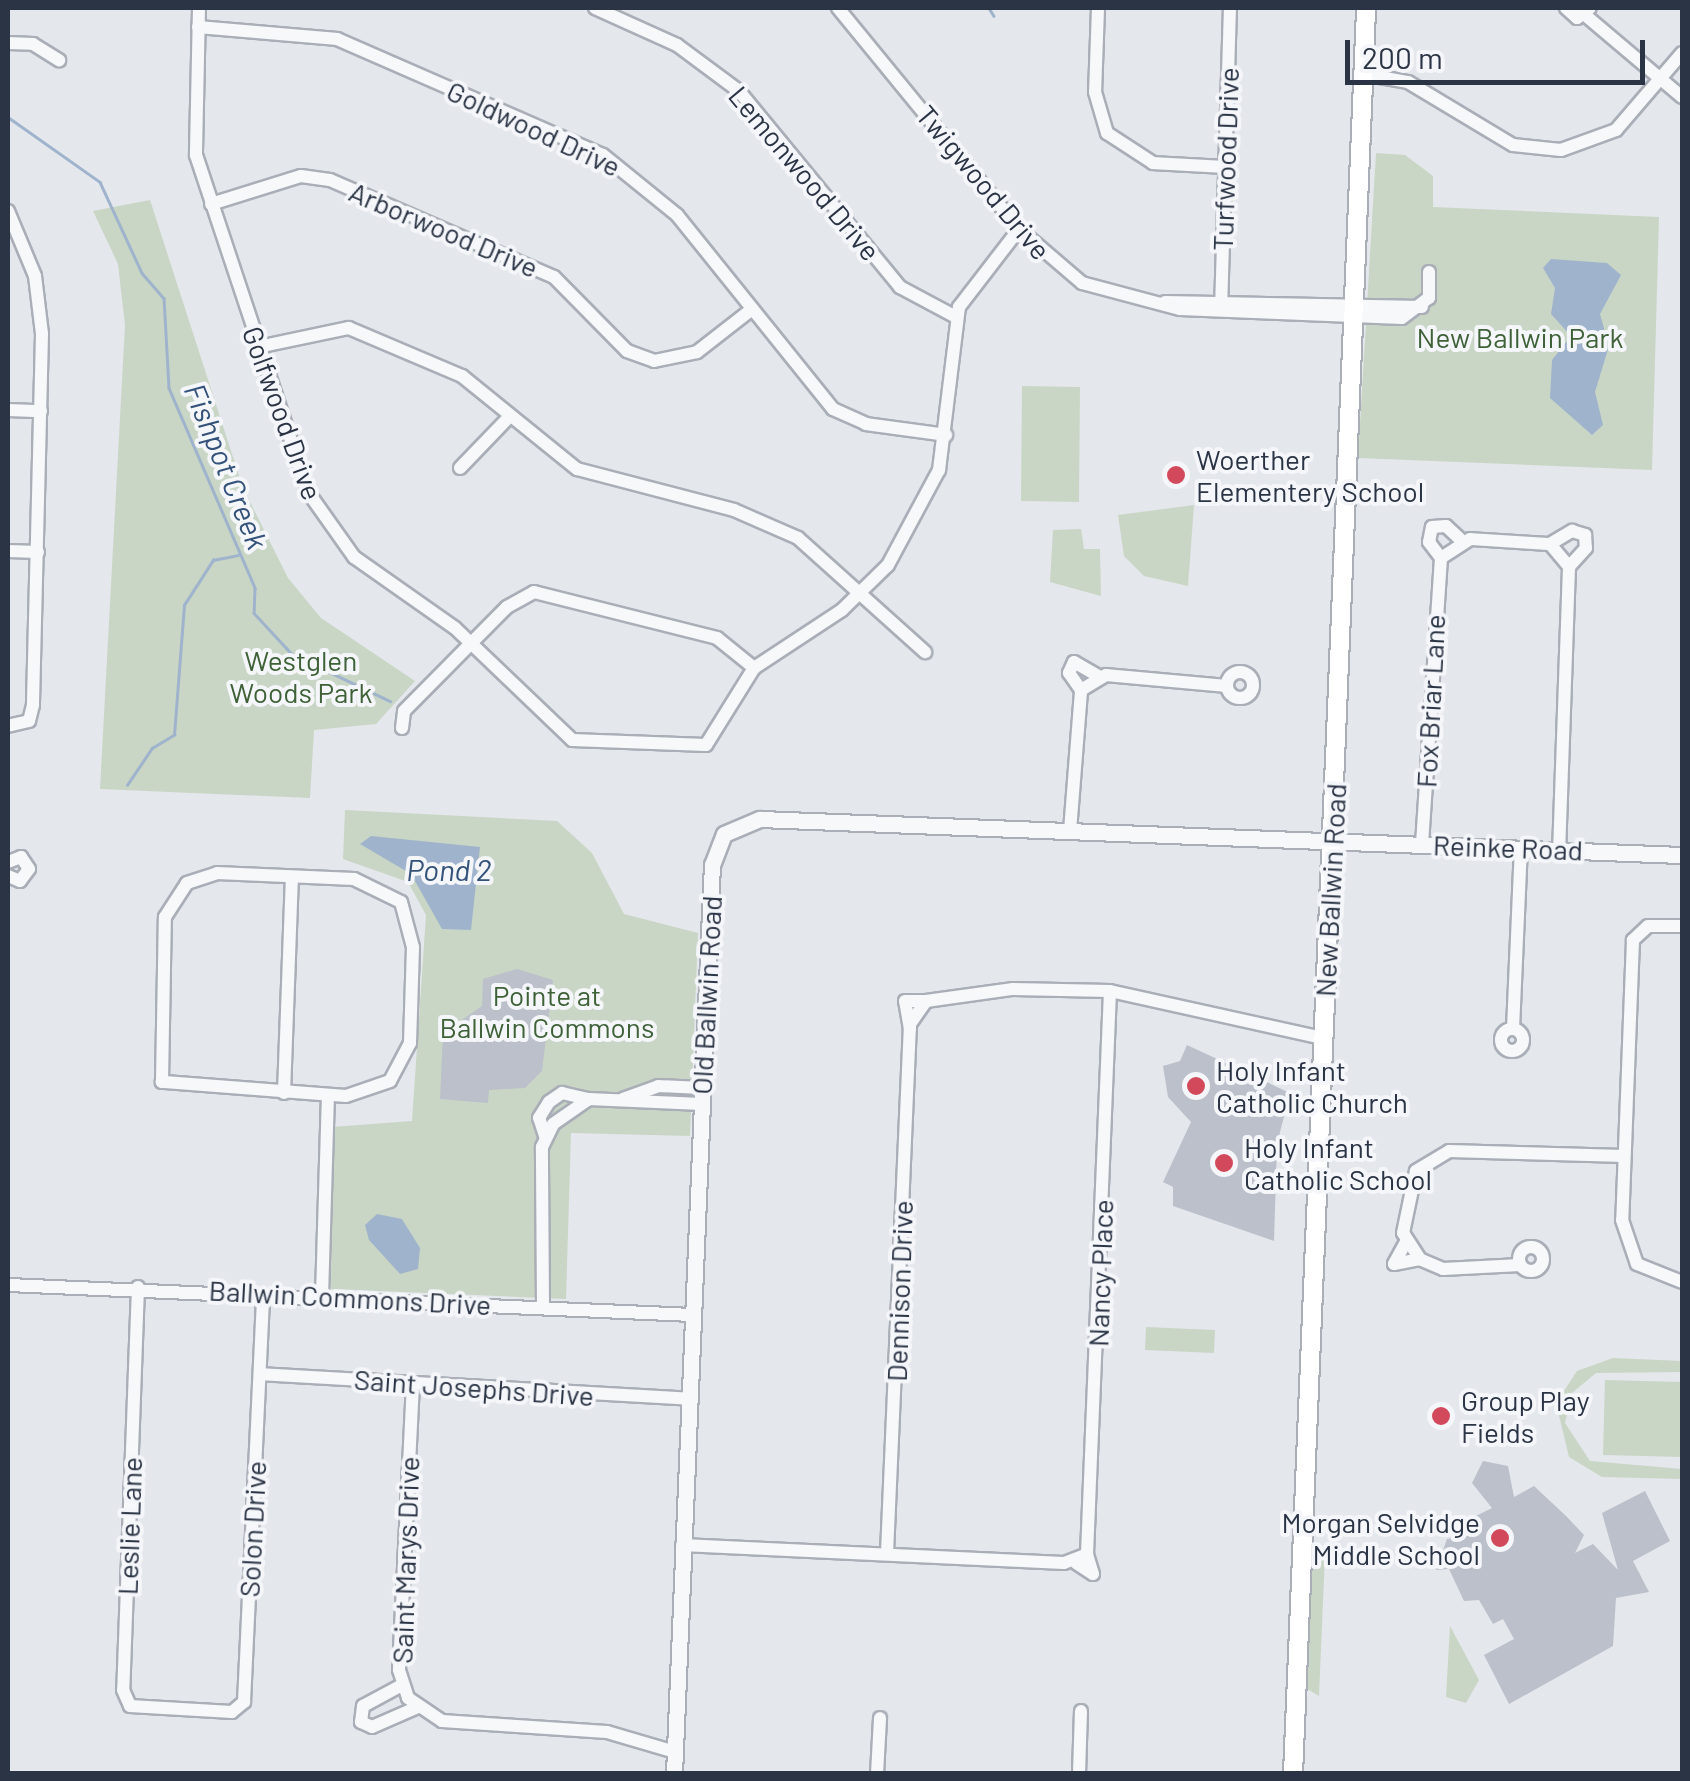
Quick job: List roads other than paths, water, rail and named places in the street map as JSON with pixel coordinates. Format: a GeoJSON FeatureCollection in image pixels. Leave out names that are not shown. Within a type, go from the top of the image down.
{"type":"FeatureCollection","features":[{"type":"Feature","properties":{"kind":"main road","name":"New Ballwin Road"},"geometry":{"type":"LineString","coordinates":[[1293,1774],[1366,8]]}},
{"type":"Feature","properties":{"kind":"street","name":"Golfwood Drive"},"geometry":{"type":"LineString","coordinates":[[199,8],[196,155],[258,347],[325,521],[380,579],[472,644],[572,740],[688,749],[717,736],[754,668]]}},
{"type":"Feature","properties":{"kind":"street","name":"Lemonwood Drive"},"geometry":{"type":"LineString","coordinates":[[595,8],[677,45],[738,91],[900,287],[956,318]]}},
{"type":"Feature","properties":{"kind":"street","name":"Twigwood Drive"},"geometry":{"type":"LineString","coordinates":[[838,8],[1019,229],[1082,282],[1166,302],[1354,310]]}},
{"type":"Feature","properties":{"kind":"street"},"geometry":{"type":"LineString","coordinates":[[1098,8],[1095,92],[1107,133],[1153,163],[1224,167]]}},
{"type":"Feature","properties":{"kind":"street","name":"Turfwood Drive"},"geometry":{"type":"LineString","coordinates":[[1221,304],[1230,8]]}},
{"type":"Feature","properties":{"kind":"street"},"geometry":{"type":"LineString","coordinates":[[1566,8],[1588,12],[1682,97]]}},
{"type":"Feature","properties":{"kind":"street","name":"Goldwood Drive"},"geometry":{"type":"LineString","coordinates":[[198,27],[337,39],[603,155],[657,193],[841,415],[946,435]]}},
{"type":"Feature","properties":{"kind":"street"},"geometry":{"type":"LineString","coordinates":[[8,43],[33,44],[59,60]]}},
{"type":"Feature","properties":{"kind":"street"},"geometry":{"type":"LineString","coordinates":[[1363,74],[1408,82],[1494,138],[1543,151],[1616,130],[1682,52]]}},
{"type":"Feature","properties":{"kind":"street","name":"Arborwood Drive"},"geometry":{"type":"LineString","coordinates":[[211,204],[302,176],[330,180],[546,273],[628,351],[654,360],[696,352],[752,310]]}},
{"type":"Feature","properties":{"kind":"street"},"geometry":{"type":"LineString","coordinates":[[8,210],[39,294],[41,412],[33,705],[29,721],[8,726]]}},
{"type":"Feature","properties":{"kind":"street"},"geometry":{"type":"LineString","coordinates":[[402,728],[404,711],[472,644],[534,592],[707,634],[754,668],[862,594],[914,530],[946,435],[956,318],[981,267],[1019,229]]}},
{"type":"Feature","properties":{"kind":"street"},"geometry":{"type":"LineString","coordinates":[[1354,310],[1402,318],[1422,307],[1429,272]]}},
{"type":"Feature","properties":{"kind":"street"},"geometry":{"type":"LineString","coordinates":[[258,347],[349,328],[468,380],[592,476],[787,531],[925,652]]}},
{"type":"Feature","properties":{"kind":"street"},"geometry":{"type":"LineString","coordinates":[[8,410],[41,412]]}},
{"type":"Feature","properties":{"kind":"street"},"geometry":{"type":"LineString","coordinates":[[460,468],[510,416]]}},
{"type":"Feature","properties":{"kind":"street","name":"Fox Briar Lane"},"geometry":{"type":"LineString","coordinates":[[1422,844],[1441,558],[1429,542],[1432,527],[1446,526],[1462,542],[1550,544],[1572,531],[1585,536],[1586,548],[1569,567]]}},
{"type":"Feature","properties":{"kind":"street"},"geometry":{"type":"LineString","coordinates":[[1441,558],[1462,542]]}},
{"type":"Feature","properties":{"kind":"street"},"geometry":{"type":"LineString","coordinates":[[1550,544],[1569,567],[1559,849]]}},
{"type":"Feature","properties":{"kind":"street"},"geometry":{"type":"LineString","coordinates":[[8,551],[38,552]]}},
{"type":"Feature","properties":{"kind":"street"},"geometry":{"type":"LineString","coordinates":[[1070,831],[1080,690],[1071,664],[1084,661],[1098,676]]}},
{"type":"Feature","properties":{"kind":"street"},"geometry":{"type":"LineString","coordinates":[[1080,690],[1098,676],[1227,686]]}},
{"type":"Feature","properties":{"kind":"street","name":"Old Ballwin Road"},"geometry":{"type":"LineString","coordinates":[[674,1774],[712,866],[734,826],[760,819],[1334,842]]}},
{"type":"Feature","properties":{"kind":"street","name":"Reinke Road"},"geometry":{"type":"LineString","coordinates":[[1334,842],[1682,854]]}},
{"type":"Feature","properties":{"kind":"street"},"geometry":{"type":"LineString","coordinates":[[1513,1029],[1520,849]]}},
{"type":"Feature","properties":{"kind":"street"},"geometry":{"type":"LineString","coordinates":[[8,862],[21,857],[29,869],[8,878]]}},
{"type":"Feature","properties":{"kind":"street"},"geometry":{"type":"LineString","coordinates":[[197,877],[292,878],[377,885],[411,922],[406,1060],[370,1093],[284,1093],[162,1082],[163,931],[170,902],[197,877]]}},
{"type":"Feature","properties":{"kind":"street"},"geometry":{"type":"LineString","coordinates":[[284,1093],[292,878]]}},
{"type":"Feature","properties":{"kind":"street"},"geometry":{"type":"LineString","coordinates":[[1682,926],[1648,926],[1632,940],[1624,1156],[1628,1252],[1651,1274],[1682,1282]]}},
{"type":"Feature","properties":{"kind":"street","name":"Dennison Drive"},"geometry":{"type":"LineString","coordinates":[[888,1554],[910,1029],[926,1001],[1013,989],[1110,991],[1322,1038]]}},
{"type":"Feature","properties":{"kind":"street","name":"Nancy Place"},"geometry":{"type":"LineString","coordinates":[[682,1546],[1082,1558],[1110,991]]}},
{"type":"Feature","properties":{"kind":"street"},"geometry":{"type":"LineString","coordinates":[[322,1296],[328,1095]]}},
{"type":"Feature","properties":{"kind":"street"},"geometry":{"type":"LineString","coordinates":[[544,1306],[545,1136],[590,1099],[702,1096]]}},
{"type":"Feature","properties":{"kind":"street"},"geometry":{"type":"LineString","coordinates":[[1420,1259],[1394,1264],[1406,1242],[1408,1186],[1440,1154],[1624,1156]]}},
{"type":"Feature","properties":{"kind":"street"},"geometry":{"type":"LineString","coordinates":[[1406,1242],[1420,1259],[1443,1269],[1520,1265]]}},
{"type":"Feature","properties":{"kind":"street","name":"Ballwin Commons Drive"},"geometry":{"type":"LineString","coordinates":[[8,1285],[138,1287],[693,1315]]}},
{"type":"Feature","properties":{"kind":"street","name":"Leslie Lane"},"geometry":{"type":"LineString","coordinates":[[138,1287],[123,1690],[130,1706],[187,1709]]}},
{"type":"Feature","properties":{"kind":"street","name":"Solon Drive"},"geometry":{"type":"LineString","coordinates":[[187,1709],[232,1712],[244,1702],[262,1294]]}},
{"type":"Feature","properties":{"kind":"street","name":"Saint Josephs Drive"},"geometry":{"type":"LineString","coordinates":[[260,1374],[688,1399]]}},
{"type":"Feature","properties":{"kind":"street","name":"Saint Marys Drive"},"geometry":{"type":"LineString","coordinates":[[402,1685],[363,1706],[361,1722],[372,1727],[418,1707],[402,1685],[413,1382]]}},
{"type":"Feature","properties":{"kind":"street"},"geometry":{"type":"LineString","coordinates":[[418,1707],[442,1721],[607,1732],[675,1752]]}},
{"type":"Feature","properties":{"kind":"street"},"geometry":{"type":"LineString","coordinates":[[1079,1774],[1082,1712]]}},
{"type":"Feature","properties":{"kind":"street"},"geometry":{"type":"LineString","coordinates":[[877,1774],[880,1718]]}},
{"type":"Feature","properties":{"kind":"water"},"geometry":{"type":"Polygon","coordinates":[[[1551,259],[1607,263],[1621,275],[1600,314],[1609,346],[1595,392],[1603,425],[1592,435],[1550,398],[1552,360],[1571,336],[1551,314],[1555,288],[1543,268],[1551,259]]]}},
{"type":"Feature","properties":{"kind":"water","name":"Pond 2"},"geometry":{"type":"Polygon","coordinates":[[[371,836],[480,847],[471,930],[442,929],[411,874],[360,844],[371,836]]]}},
{"type":"Feature","properties":{"kind":"water"},"geometry":{"type":"Polygon","coordinates":[[[377,1214],[402,1219],[420,1248],[418,1269],[400,1274],[369,1240],[365,1225],[377,1214]]]}},
{"type":"Feature","properties":{"kind":"waterway"},"geometry":{"type":"LineString","coordinates":[[989,8],[994,16]]}},
{"type":"Feature","properties":{"kind":"waterway","name":"Fishpot Creek"},"geometry":{"type":"LineString","coordinates":[[8,117],[100,182],[142,273],[164,298],[169,388],[255,588],[254,613],[292,654],[390,701]]}},
{"type":"Feature","properties":{"kind":"waterway"},"geometry":{"type":"LineString","coordinates":[[127,785],[152,748],[174,735],[184,605],[213,560],[238,555]]}},
{"type":"Feature","properties":{"kind":"place","name":"Woerther Elementery School"},"geometry":{"type":"Point","coordinates":[1176,475]}},
{"type":"Feature","properties":{"kind":"place","name":"Holy Infant Catholic Church"},"geometry":{"type":"Point","coordinates":[1196,1086]}},
{"type":"Feature","properties":{"kind":"place","name":"Holy Infant Catholic School"},"geometry":{"type":"Point","coordinates":[1224,1163]}},
{"type":"Feature","properties":{"kind":"place","name":"Group Play Fields"},"geometry":{"type":"Point","coordinates":[1441,1416]}},
{"type":"Feature","properties":{"kind":"place","name":"Morgan Selvidge Middle School"},"geometry":{"type":"Point","coordinates":[1500,1538]}},
{"type":"Feature","properties":{"kind":"park label","name":"New Ballwin Park"},"geometry":{"type":"Point","coordinates":[1520,337]}},
{"type":"Feature","properties":{"kind":"park label","name":"Westglen Woods Park"},"geometry":{"type":"Point","coordinates":[301,676]}},
{"type":"Feature","properties":{"kind":"park label","name":"Pointe at Ballwin Commons"},"geometry":{"type":"Point","coordinates":[547,1011]}}]}
